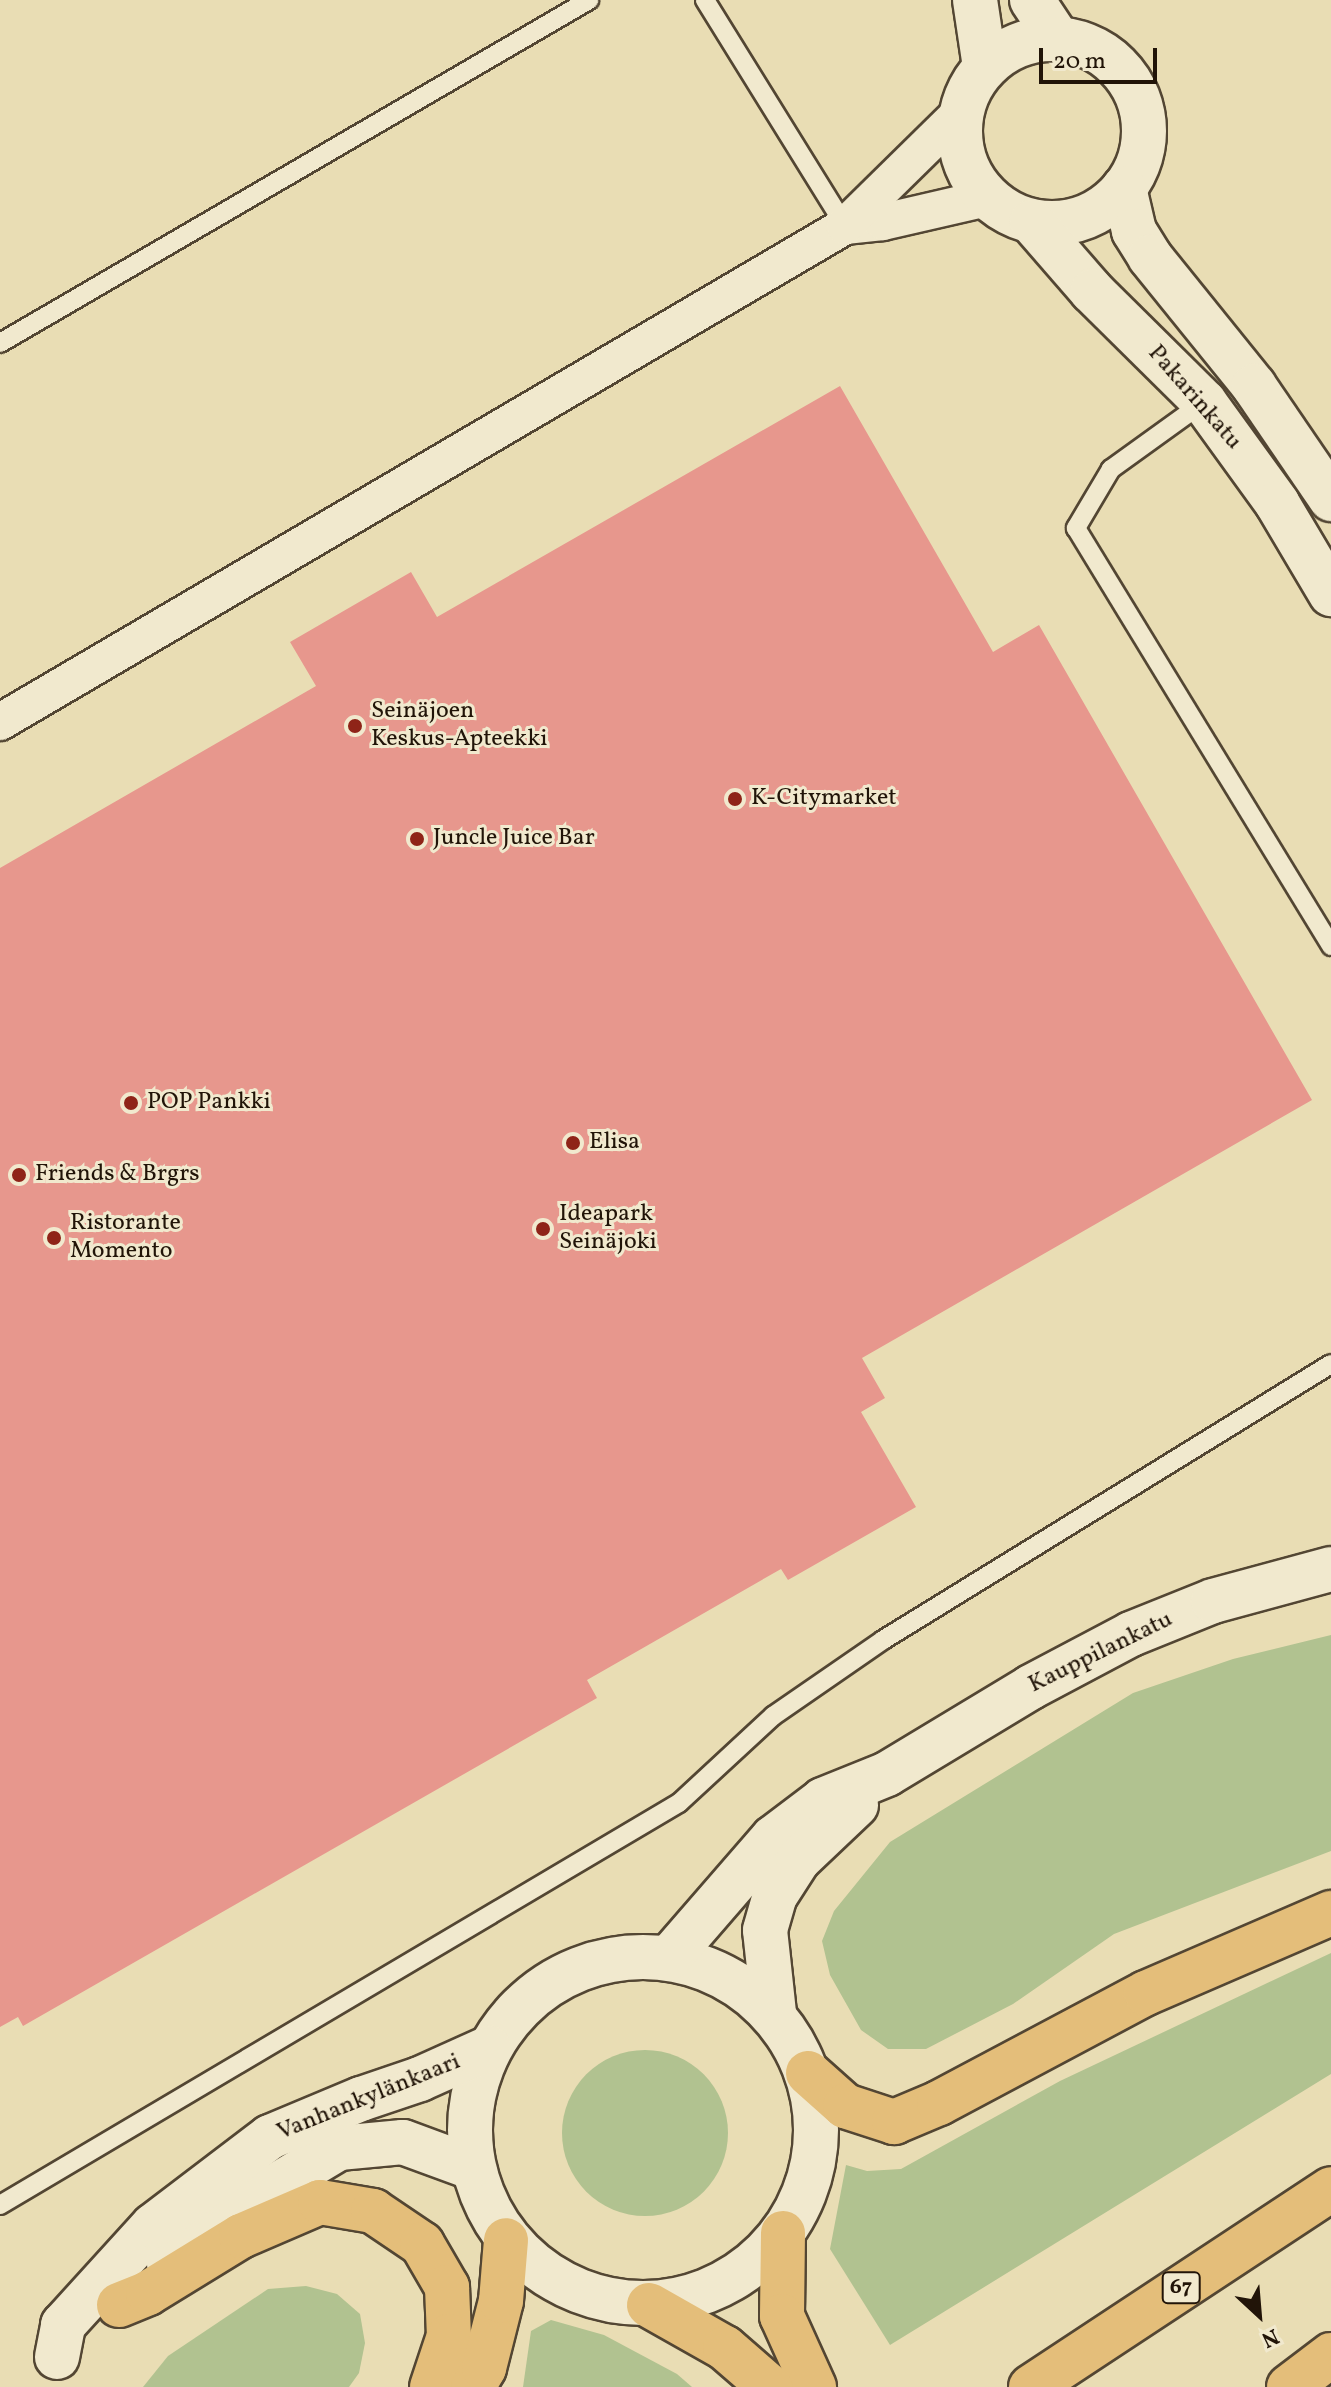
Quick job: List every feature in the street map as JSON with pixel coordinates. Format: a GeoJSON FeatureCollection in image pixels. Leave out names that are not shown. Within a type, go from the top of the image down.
{"type":"FeatureCollection","features":[{"type":"Feature","properties":{"kind":"main road"},"geometry":{"type":"LineString","coordinates":[[808,2073],[845,2106],[894,2122],[939,2103],[1146,1993],[1331,1913]]}},
{"type":"Feature","properties":{"kind":"main road","name":"67"},"geometry":{"type":"LineString","coordinates":[[1031,2387],[1331,2189]]}},
{"type":"Feature","properties":{"kind":"main road"},"geometry":{"type":"LineString","coordinates":[[119,2305],[148,2293],[241,2236],[320,2202],[373,2211],[422,2244],[447,2287],[449,2336],[432,2387]]}},
{"type":"Feature","properties":{"kind":"main road"},"geometry":{"type":"LineString","coordinates":[[783,2233],[782,2316],[814,2387]]}},
{"type":"Feature","properties":{"kind":"main road"},"geometry":{"type":"LineString","coordinates":[[473,2387],[484,2368],[501,2301],[506,2240]]}},
{"type":"Feature","properties":{"kind":"main road"},"geometry":{"type":"LineString","coordinates":[[649,2305],[725,2348],[770,2387]]}},
{"type":"Feature","properties":{"kind":"main road"},"geometry":{"type":"LineString","coordinates":[[1289,2387],[1331,2355]]}},
{"type":"Feature","properties":{"kind":"street"},"geometry":{"type":"LineString","coordinates":[[975,0],[985,67]]}},
{"type":"Feature","properties":{"kind":"street"},"geometry":{"type":"LineString","coordinates":[[1032,0],[1058,39]]}},
{"type":"Feature","properties":{"kind":"street"},"geometry":{"type":"LineString","coordinates":[[1058,39],[1101,54],[1132,86],[1143,121],[1144,138],[1134,173],[1106,206],[1083,218],[1058,224],[1032,222],[1008,213],[987,198],[969,173],[960,143],[961,112],[970,88],[985,67],[1007,50],[1032,41],[1058,39]]}},
{"type":"Feature","properties":{"kind":"street"},"geometry":{"type":"LineString","coordinates":[[0,722],[845,226],[961,112]]}},
{"type":"Feature","properties":{"kind":"street","name":"Pakarinkatu"},"geometry":{"type":"LineString","coordinates":[[1124,188],[1134,231],[1150,257],[1254,386],[1331,499]]}},
{"type":"Feature","properties":{"kind":"street"},"geometry":{"type":"LineString","coordinates":[[845,226],[883,222],[987,198]]}},
{"type":"Feature","properties":{"kind":"street","name":"Pakarinkatu"},"geometry":{"type":"LineString","coordinates":[[1032,222],[1092,291],[1204,402],[1277,503],[1331,594]]}},
{"type":"Feature","properties":{"kind":"street","name":"Kauppilankatu"},"geometry":{"type":"LineString","coordinates":[[669,1958],[773,1838],[823,1800],[887,1774],[1031,1687],[1131,1634],[1213,1601],[1331,1569]]}},
{"type":"Feature","properties":{"kind":"street","name":"Kauppilankatu"},"geometry":{"type":"LineString","coordinates":[[774,2013],[765,1930],[775,1896],[798,1860],[887,1774]]}},
{"type":"Feature","properties":{"kind":"street"},"geometry":{"type":"LineString","coordinates":[[669,1958],[721,1975],[774,2013],[808,2073],[815,2157],[783,2233],[746,2271],[701,2295],[649,2305],[609,2302],[570,2289],[535,2268],[506,2240],[471,2167],[470,2106],[489,2048],[534,1993],[598,1962],[669,1958]]}},
{"type":"Feature","properties":{"kind":"street","name":"Vanhankylänkaari"},"geometry":{"type":"LineString","coordinates":[[46,2372],[63,2325],[153,2226],[270,2137],[361,2099],[420,2079],[489,2048]]}},
{"type":"Feature","properties":{"kind":"street","name":"Vanhankylänkaari"},"geometry":{"type":"LineString","coordinates":[[46,2372],[119,2305],[234,2211],[339,2148],[403,2142],[471,2167]]}},
{"type":"Feature","properties":{"kind":"lane"},"geometry":{"type":"LineString","coordinates":[[0,343],[589,0]]}},
{"type":"Feature","properties":{"kind":"lane"},"geometry":{"type":"LineString","coordinates":[[705,0],[845,226]]}},
{"type":"Feature","properties":{"kind":"lane"},"geometry":{"type":"LineString","coordinates":[[1204,402],[1111,469],[1076,528],[1331,946]]}},
{"type":"Feature","properties":{"kind":"lane"},"geometry":{"type":"LineString","coordinates":[[0,2205],[679,1803],[773,1716],[883,1640],[1331,1364]]}},
{"type":"Feature","properties":{"kind":"green space"},"geometry":{"type":"Polygon","coordinates":[[[1331,1635],[1331,1851],[1114,1934],[1013,2004],[926,2049],[888,2049],[861,2030],[830,1975],[822,1941],[834,1911],[890,1842],[1133,1693],[1233,1659],[1331,1635]]]}},
{"type":"Feature","properties":{"kind":"green space"},"geometry":{"type":"Polygon","coordinates":[[[1331,1953],[1331,2074],[890,2345],[830,2249],[846,2165],[867,2171],[901,2169],[1060,2081],[1331,1953]]]}},
{"type":"Feature","properties":{"kind":"green space"},"geometry":{"type":"Polygon","coordinates":[[[645,2050],[677,2056],[704,2074],[722,2101],[728,2133],[722,2165],[704,2192],[677,2210],[645,2216],[613,2210],[586,2192],[568,2165],[562,2133],[568,2101],[586,2074],[613,2056],[645,2050]]]}},
{"type":"Feature","properties":{"kind":"green space"},"geometry":{"type":"Polygon","coordinates":[[[306,2286],[337,2294],[360,2314],[365,2343],[359,2373],[349,2387],[143,2387],[168,2356],[268,2289],[306,2286]]]}},
{"type":"Feature","properties":{"kind":"green space"},"geometry":{"type":"Polygon","coordinates":[[[551,2320],[604,2335],[677,2374],[692,2387],[523,2387],[531,2331],[551,2320]]]}},
{"type":"Feature","properties":{"kind":"building","name":"Ideapark Seinäjoki"},"geometry":{"type":"Polygon","coordinates":[[[840,386],[993,652],[1039,625],[1312,1100],[862,1358],[885,1398],[861,1412],[916,1507],[788,1580],[781,1569],[587,1680],[597,1698],[23,2026],[18,2017],[0,2027],[0,868],[316,686],[290,642],[411,572],[437,617],[840,386]]]}},
{"type":"Feature","properties":{"kind":"place","name":"Seinäjoen Keskus-Apteekki"},"geometry":{"type":"Point","coordinates":[355,726]}},
{"type":"Feature","properties":{"kind":"place","name":"K-Citymarket"},"geometry":{"type":"Point","coordinates":[735,799]}},
{"type":"Feature","properties":{"kind":"place","name":"Juncle Juice Bar"},"geometry":{"type":"Point","coordinates":[417,839]}},
{"type":"Feature","properties":{"kind":"place","name":"POP Pankki"},"geometry":{"type":"Point","coordinates":[131,1103]}},
{"type":"Feature","properties":{"kind":"place","name":"Elisa"},"geometry":{"type":"Point","coordinates":[573,1143]}},
{"type":"Feature","properties":{"kind":"place","name":"Friends & Brgrs"},"geometry":{"type":"Point","coordinates":[19,1175]}},
{"type":"Feature","properties":{"kind":"place","name":"Ideapark Seinäjoki"},"geometry":{"type":"Point","coordinates":[543,1229]}},
{"type":"Feature","properties":{"kind":"place","name":"Ristorante Momento"},"geometry":{"type":"Point","coordinates":[54,1238]}}]}
